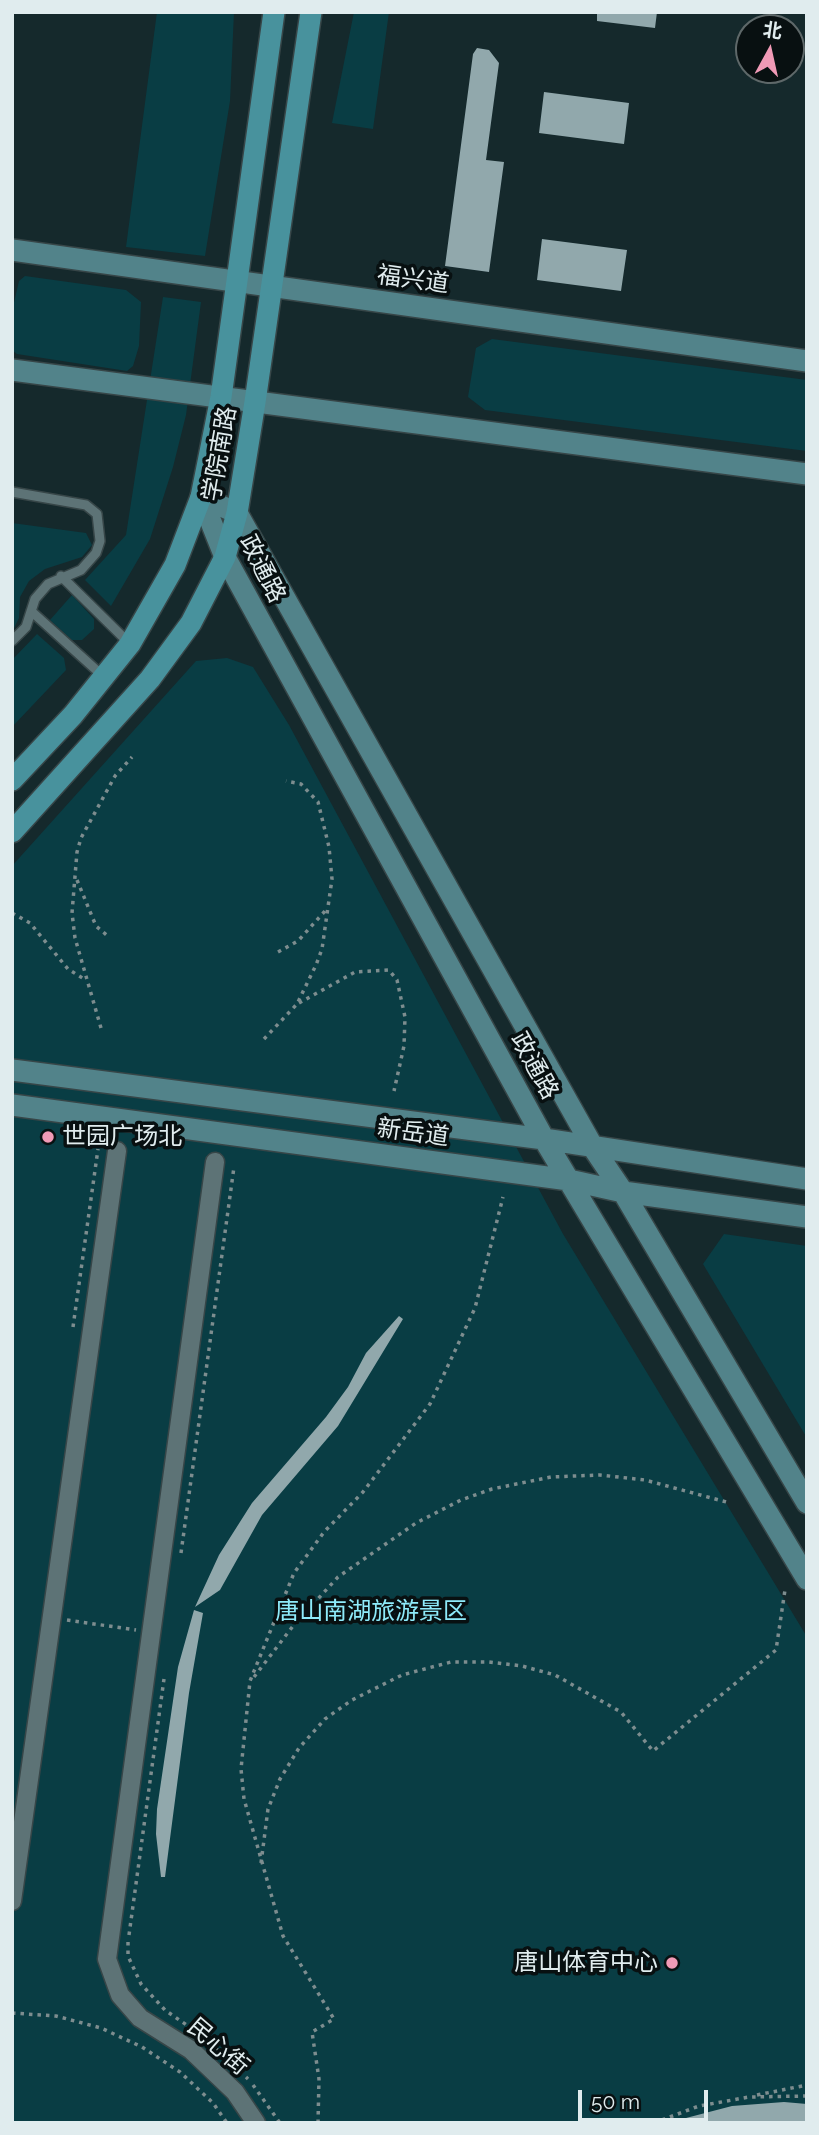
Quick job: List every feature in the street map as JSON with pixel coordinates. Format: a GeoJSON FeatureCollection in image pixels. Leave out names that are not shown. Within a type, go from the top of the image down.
{"type":"FeatureCollection","features":[{"type":"Feature","properties":{"kind":"main road","name":"学院南路"},"geometry":{"type":"LineString","coordinates":[[12,780],[130,644],[175,565],[201,497],[221,397],[274,12]]}},
{"type":"Feature","properties":{"kind":"main road","name":"学院南路"},"geometry":{"type":"LineString","coordinates":[[12,832],[150,679],[191,624],[225,557],[237,513],[255,402],[311,12]]}},
{"type":"Feature","properties":{"kind":"main road","name":"福兴道"},"geometry":{"type":"LineString","coordinates":[[12,250],[807,361]]}},
{"type":"Feature","properties":{"kind":"main road"},"geometry":{"type":"LineString","coordinates":[[12,370],[807,474]]}},
{"type":"Feature","properties":{"kind":"main road","name":"政通路"},"geometry":{"type":"LineString","coordinates":[[201,497],[237,513],[594,1149],[623,1192],[807,1503]]}},
{"type":"Feature","properties":{"kind":"main road","name":"政通路"},"geometry":{"type":"LineString","coordinates":[[201,497],[225,557],[544,1139],[807,1579]]}},
{"type":"Feature","properties":{"kind":"main road","name":"新岳道"},"geometry":{"type":"LineString","coordinates":[[12,1070],[544,1139],[594,1149],[807,1179]]}},
{"type":"Feature","properties":{"kind":"main road","name":"新岳道"},"geometry":{"type":"LineString","coordinates":[[12,1105],[569,1181],[623,1192],[807,1217]]}},
{"type":"Feature","properties":{"kind":"street"},"geometry":{"type":"LineString","coordinates":[[12,1901],[117,1151]]}},
{"type":"Feature","properties":{"kind":"street","name":"民心街"},"geometry":{"type":"LineString","coordinates":[[215,1162],[107,1959],[120,1995],[140,2018],[191,2050],[235,2092],[256,2123]]}},
{"type":"Feature","properties":{"kind":"lane"},"geometry":{"type":"LineString","coordinates":[[12,492],[66,499],[86,505],[97,514],[100,541],[96,553],[82,570],[61,576],[48,584],[35,599],[26,627],[12,641]]}},
{"type":"Feature","properties":{"kind":"lane"},"geometry":{"type":"LineString","coordinates":[[61,576],[130,644]]}},
{"type":"Feature","properties":{"kind":"lane"},"geometry":{"type":"LineString","coordinates":[[31,611],[104,677]]}},
{"type":"Feature","properties":{"kind":"path"},"geometry":{"type":"LineString","coordinates":[[101,1028],[86,980],[72,913],[76,878],[81,838],[115,776],[132,757]]}},
{"type":"Feature","properties":{"kind":"path"},"geometry":{"type":"LineString","coordinates":[[264,1039],[297,1004],[322,949],[326,910],[331,892],[331,863],[318,802],[301,784],[286,780]]}},
{"type":"Feature","properties":{"kind":"path"},"geometry":{"type":"LineString","coordinates":[[76,878],[96,926],[109,937]]}},
{"type":"Feature","properties":{"kind":"path"},"geometry":{"type":"LineString","coordinates":[[278,952],[298,941],[326,910]]}},
{"type":"Feature","properties":{"kind":"path"},"geometry":{"type":"LineString","coordinates":[[12,913],[30,923],[68,969],[86,980]]}},
{"type":"Feature","properties":{"kind":"path"},"geometry":{"type":"LineString","coordinates":[[297,1004],[322,993],[355,972],[389,970],[397,980],[405,1017],[404,1046],[394,1091]]}},
{"type":"Feature","properties":{"kind":"path"},"geometry":{"type":"LineString","coordinates":[[180,1566],[234,1167]]}},
{"type":"Feature","properties":{"kind":"path"},"geometry":{"type":"LineString","coordinates":[[318,2123],[319,2079],[312,2032],[334,2019],[283,1936],[244,1799],[241,1769],[250,1681],[294,1573],[324,1532],[380,1472],[430,1404],[475,1308],[503,1198]]}},
{"type":"Feature","properties":{"kind":"path"},"geometry":{"type":"LineString","coordinates":[[250,1681],[293,1626],[338,1577],[416,1523],[461,1500],[492,1489],[551,1477],[600,1475],[645,1480],[730,1503]]}},
{"type":"Feature","properties":{"kind":"path"},"geometry":{"type":"LineString","coordinates":[[261,1865],[268,1809],[280,1779],[299,1748],[325,1719],[352,1700],[402,1675],[451,1662],[489,1662],[522,1667],[555,1675],[621,1712],[653,1751],[776,1650],[785,1590]]}},
{"type":"Feature","properties":{"kind":"path"},"geometry":{"type":"LineString","coordinates":[[51,1618],[151,1632]]}},
{"type":"Feature","properties":{"kind":"path"},"geometry":{"type":"LineString","coordinates":[[164,1676],[128,1956],[141,1984],[157,2002],[206,2038],[244,2074],[280,2123]]}},
{"type":"Feature","properties":{"kind":"path"},"geometry":{"type":"LineString","coordinates":[[12,2013],[56,2016],[101,2028],[142,2046],[180,2072],[213,2104],[227,2123]]}},
{"type":"Feature","properties":{"kind":"path"},"geometry":{"type":"LineString","coordinates":[[654,2123],[699,2106],[807,2085]]}},
{"type":"Feature","properties":{"kind":"path"},"geometry":{"type":"LineString","coordinates":[[749,2097],[807,2096]]}},
{"type":"Feature","properties":{"kind":"green space"},"geometry":{"type":"Polygon","coordinates":[[[157,12],[234,12],[230,101],[205,256],[126,247],[157,12]]]}},
{"type":"Feature","properties":{"kind":"green space"},"geometry":{"type":"Polygon","coordinates":[[[354,12],[389,12],[373,129],[332,123],[354,12]]]}},
{"type":"Feature","properties":{"kind":"green space"},"geometry":{"type":"Polygon","coordinates":[[[25,276],[126,290],[141,302],[139,346],[133,366],[127,371],[17,354],[12,350],[12,311],[19,281],[25,276]]]}},
{"type":"Feature","properties":{"kind":"green space"},"geometry":{"type":"Polygon","coordinates":[[[163,297],[201,302],[186,415],[150,539],[111,606],[85,580],[126,535],[163,297]]]}},
{"type":"Feature","properties":{"kind":"green space"},"geometry":{"type":"Polygon","coordinates":[[[492,339],[807,380],[807,451],[485,410],[468,397],[476,348],[492,339]]]}},
{"type":"Feature","properties":{"kind":"green space"},"geometry":{"type":"Polygon","coordinates":[[[12,523],[86,533],[92,545],[82,557],[45,569],[29,581],[20,597],[19,618],[12,632],[12,523]]]}},
{"type":"Feature","properties":{"kind":"green space"},"geometry":{"type":"Polygon","coordinates":[[[72,595],[94,619],[94,629],[82,640],[72,640],[50,620],[72,595]]]}},
{"type":"Feature","properties":{"kind":"green space"},"geometry":{"type":"Polygon","coordinates":[[[37,634],[64,658],[66,670],[12,727],[12,660],[37,634]]]}},
{"type":"Feature","properties":{"kind":"green space","name":"唐山南湖旅游景区"},"geometry":{"type":"Polygon","coordinates":[[[227,658],[253,667],[289,725],[563,1234],[807,1637],[807,2123],[12,2123],[12,866],[196,661],[227,658]]]}},
{"type":"Feature","properties":{"kind":"green space"},"geometry":{"type":"Polygon","coordinates":[[[724,1234],[807,1246],[807,1438],[703,1264],[724,1234]]]}},
{"type":"Feature","properties":{"kind":"building"},"geometry":{"type":"Polygon","coordinates":[[[597,12],[657,12],[655,28],[597,21],[597,12]]]}},
{"type":"Feature","properties":{"kind":"building"},"geometry":{"type":"Polygon","coordinates":[[[477,48],[489,50],[499,63],[486,160],[504,162],[489,272],[445,266],[473,54],[477,48]]]}},
{"type":"Feature","properties":{"kind":"building"},"geometry":{"type":"Polygon","coordinates":[[[544,92],[629,103],[624,144],[539,133],[544,92]]]}},
{"type":"Feature","properties":{"kind":"building"},"geometry":{"type":"Polygon","coordinates":[[[542,239],[627,250],[621,291],[537,280],[542,239]]]}},
{"type":"Feature","properties":{"kind":"building"},"geometry":{"type":"Polygon","coordinates":[[[399,1316],[403,1319],[338,1426],[262,1515],[220,1590],[195,1607],[219,1555],[252,1503],[326,1417],[348,1387],[366,1353],[399,1316]]]}},
{"type":"Feature","properties":{"kind":"building"},"geometry":{"type":"Polygon","coordinates":[[[194,1610],[203,1613],[189,1693],[165,1877],[161,1877],[156,1834],[157,1809],[178,1667],[194,1610]]]}},
{"type":"Feature","properties":{"kind":"building"},"geometry":{"type":"Polygon","coordinates":[[[784,2102],[807,2104],[807,2123],[687,2123],[686,2118],[732,2106],[784,2102]]]}},
{"type":"Feature","properties":{"kind":"place","name":"世园广场北"},"geometry":{"type":"Point","coordinates":[48,1137]}},
{"type":"Feature","properties":{"kind":"place","name":"唐山体育中心"},"geometry":{"type":"Point","coordinates":[672,1963]}}]}
